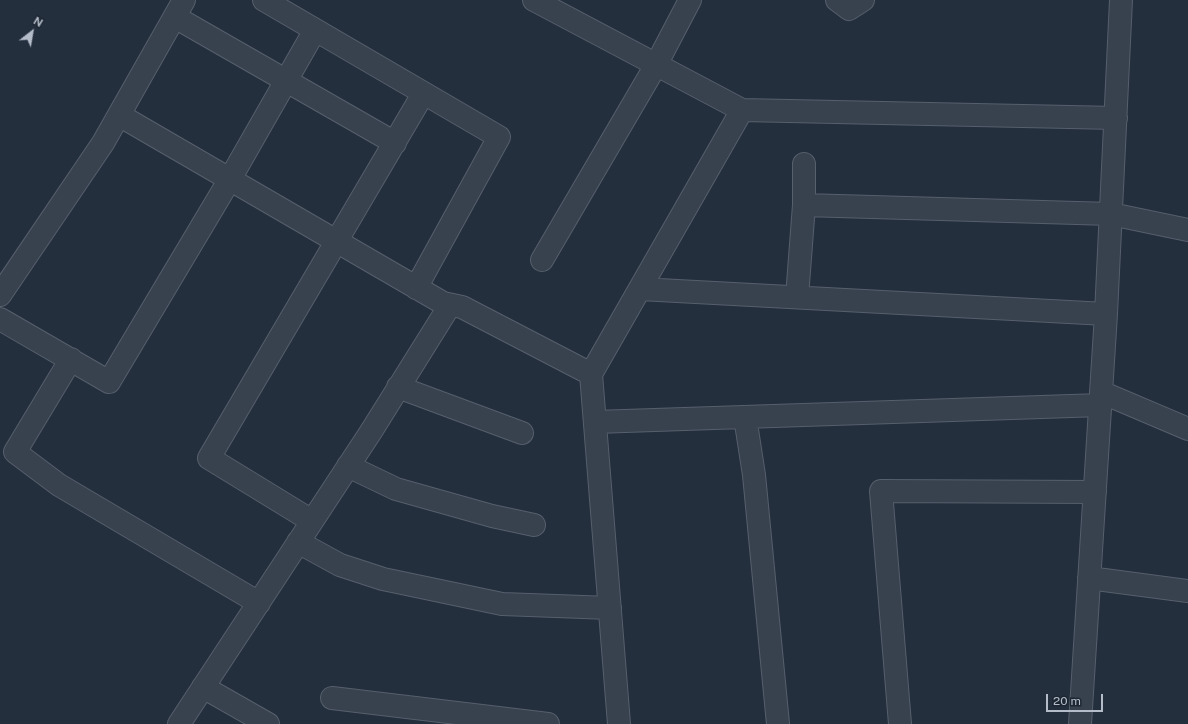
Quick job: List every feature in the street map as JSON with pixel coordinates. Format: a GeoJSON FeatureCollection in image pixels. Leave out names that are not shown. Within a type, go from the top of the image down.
{"type":"FeatureCollection","features":[{"type":"Feature","properties":{"kind":"street"},"geometry":{"type":"LineString","coordinates":[[264,0],[423,94],[499,136],[416,288]]}},
{"type":"Feature","properties":{"kind":"street"},"geometry":{"type":"LineString","coordinates":[[534,0],[742,110],[1116,118]]}},
{"type":"Feature","properties":{"kind":"street"},"geometry":{"type":"LineString","coordinates":[[542,260],[656,65],[690,0]]}},
{"type":"Feature","properties":{"kind":"street"},"geometry":{"type":"LineString","coordinates":[[837,0],[849,9],[863,0]]}},
{"type":"Feature","properties":{"kind":"street"},"geometry":{"type":"LineString","coordinates":[[1080,724],[1106,314],[1121,0]]}},
{"type":"Feature","properties":{"kind":"street"},"geometry":{"type":"LineString","coordinates":[[0,294],[103,143],[180,9],[286,82],[395,143]]}},
{"type":"Feature","properties":{"kind":"street"},"geometry":{"type":"LineString","coordinates":[[0,319],[110,382],[230,179],[315,30]]}},
{"type":"Feature","properties":{"kind":"street"},"geometry":{"type":"LineString","coordinates":[[312,521],[209,458],[423,94]]}},
{"type":"Feature","properties":{"kind":"street"},"geometry":{"type":"LineString","coordinates":[[619,724],[591,374],[742,110]]}},
{"type":"Feature","properties":{"kind":"street"},"geometry":{"type":"LineString","coordinates":[[119,115],[443,303],[462,307],[591,374]]}},
{"type":"Feature","properties":{"kind":"street"},"geometry":{"type":"LineString","coordinates":[[797,297],[804,205],[804,164]]}},
{"type":"Feature","properties":{"kind":"street"},"geometry":{"type":"LineString","coordinates":[[804,205],[1111,214],[1188,230]]}},
{"type":"Feature","properties":{"kind":"street"},"geometry":{"type":"LineString","coordinates":[[640,289],[1106,314]]}},
{"type":"Feature","properties":{"kind":"street"},"geometry":{"type":"LineString","coordinates":[[179,724],[348,466],[450,304]]}},
{"type":"Feature","properties":{"kind":"street"},"geometry":{"type":"LineString","coordinates":[[71,360],[15,452],[59,485],[259,603]]}},
{"type":"Feature","properties":{"kind":"street"},"geometry":{"type":"LineString","coordinates":[[398,387],[522,433]]}},
{"type":"Feature","properties":{"kind":"street"},"geometry":{"type":"LineString","coordinates":[[595,422],[745,417],[1101,399],[1188,429]]}},
{"type":"Feature","properties":{"kind":"street"},"geometry":{"type":"LineString","coordinates":[[745,417],[754,474],[778,724]]}},
{"type":"Feature","properties":{"kind":"street"},"geometry":{"type":"LineString","coordinates":[[348,466],[396,489],[492,516],[534,525]]}},
{"type":"Feature","properties":{"kind":"street"},"geometry":{"type":"LineString","coordinates":[[900,724],[881,491],[1095,492]]}},
{"type":"Feature","properties":{"kind":"street"},"geometry":{"type":"LineString","coordinates":[[298,542],[340,565],[383,580],[502,604],[610,608]]}},
{"type":"Feature","properties":{"kind":"street"},"geometry":{"type":"LineString","coordinates":[[1089,578],[1188,590]]}},
{"type":"Feature","properties":{"kind":"street"},"geometry":{"type":"LineString","coordinates":[[203,687],[268,724]]}},
{"type":"Feature","properties":{"kind":"street"},"geometry":{"type":"LineString","coordinates":[[332,698],[548,724]]}}]}
